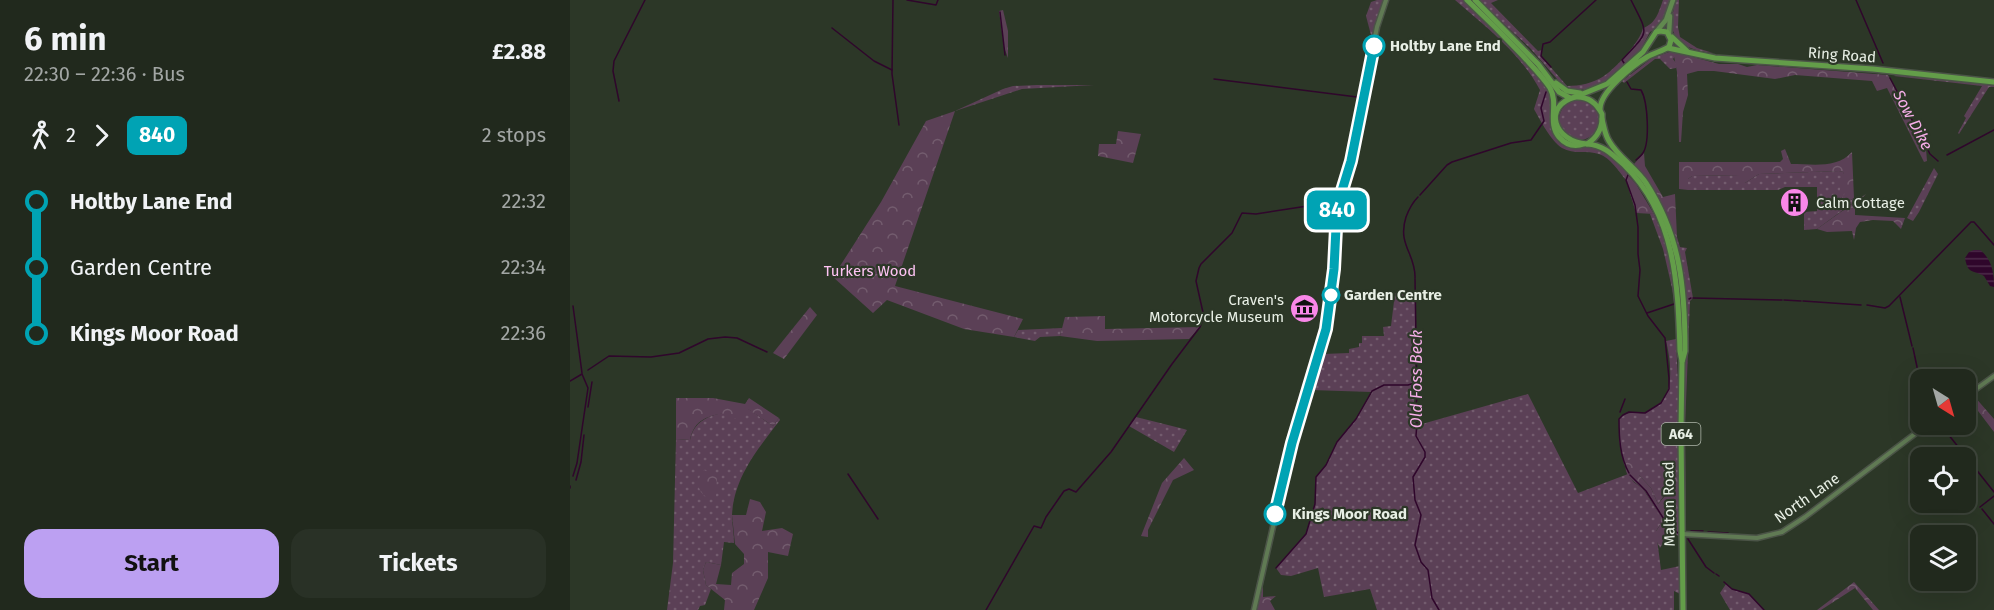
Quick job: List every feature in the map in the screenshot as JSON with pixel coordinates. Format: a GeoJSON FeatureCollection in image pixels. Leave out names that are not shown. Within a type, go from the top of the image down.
{"type":"FeatureCollection","features":[{"type":"Feature","properties":{"kind":"highway","name":"A64"},"geometry":{"type":"LineString","coordinates":[[1467,0],[1498,30],[1550,88],[1554,104],[1553,124],[1558,137],[1570,145],[1598,145],[1607,150],[1637,180],[1672,244]]}},
{"type":"Feature","properties":{"kind":"highway"},"geometry":{"type":"LineString","coordinates":[[1475,0],[1508,32],[1550,78],[1559,92],[1589,99],[1600,109]]}},
{"type":"Feature","properties":{"kind":"highway"},"geometry":{"type":"LineString","coordinates":[[1603,123],[1600,109],[1601,99],[1616,84],[1644,59],[1665,49],[1671,42],[1670,35],[1665,31],[1656,32],[1643,52],[1611,81],[1600,88],[1564,102],[1558,111],[1556,124],[1565,137],[1586,144],[1597,135],[1603,123],[1604,103],[1616,84]]}},
{"type":"Feature","properties":{"kind":"highway","name":"Ring Road"},"geometry":{"type":"LineString","coordinates":[[1670,35],[1688,51]]}},
{"type":"Feature","properties":{"kind":"highway"},"geometry":{"type":"LineString","coordinates":[[1652,40],[1654,47],[1665,49]]}},
{"type":"Feature","properties":{"kind":"highway","name":"Ring Road"},"geometry":{"type":"LineString","coordinates":[[1665,49],[1688,51],[1715,58],[1873,69],[1994,82]]}},
{"type":"Feature","properties":{"kind":"highway"},"geometry":{"type":"LineString","coordinates":[[1550,78],[1567,91],[1584,93]]}},
{"type":"Feature","properties":{"kind":"highway","name":"A64"},"geometry":{"type":"LineString","coordinates":[[1603,123],[1611,144],[1641,176],[1653,195],[1672,244]]}},
{"type":"Feature","properties":{"kind":"highway","name":"Malton Road"},"geometry":{"type":"LineString","coordinates":[[1672,244],[1677,278],[1682,362],[1683,610]]}},
{"type":"Feature","properties":{"kind":"main road"},"geometry":{"type":"LineString","coordinates":[[1670,35],[1670,13],[1673,0]]}},
{"type":"Feature","properties":{"kind":"main road"},"geometry":{"type":"LineString","coordinates":[[1656,32],[1670,13]]}},
{"type":"Feature","properties":{"kind":"street"},"geometry":{"type":"LineString","coordinates":[[1254,610],[1286,467],[1326,329],[1334,269],[1337,207],[1351,161],[1377,27],[1386,0]]}},
{"type":"Feature","properties":{"kind":"street"},"geometry":{"type":"LineString","coordinates":[[1976,389],[1994,376]]}},
{"type":"Feature","properties":{"kind":"street","name":"North Lane"},"geometry":{"type":"LineString","coordinates":[[1682,534],[1757,538],[1782,532],[1913,435]]}},
{"type":"Feature","properties":{"kind":"green space"},"geometry":{"type":"Polygon","coordinates":[[[1384,0],[1373,35],[1371,35],[1366,16],[1371,2],[1384,0]]]}},
{"type":"Feature","properties":{"kind":"green space"},"geometry":{"type":"Polygon","coordinates":[[[1455,0],[1463,0],[1505,40],[1545,84],[1551,97],[1551,128],[1557,140],[1566,146],[1591,147],[1605,152],[1628,175],[1626,180],[1611,161],[1603,156],[1567,150],[1554,140],[1534,109],[1540,90],[1523,64],[1502,41],[1455,0]]]}},
{"type":"Feature","properties":{"kind":"green space"},"geometry":{"type":"Polygon","coordinates":[[[1478,0],[1498,0],[1491,3],[1538,51],[1542,50],[1541,56],[1567,86],[1591,82],[1609,72],[1633,47],[1643,28],[1654,20],[1663,0],[1671,0],[1665,17],[1658,27],[1650,32],[1641,49],[1602,84],[1576,90],[1564,87],[1530,48],[1478,0]]]}},
{"type":"Feature","properties":{"kind":"green space"},"geometry":{"type":"Polygon","coordinates":[[[1675,0],[1679,0],[1680,37],[1697,48],[1713,53],[1684,45],[1675,35],[1672,20],[1675,0]]]}},
{"type":"Feature","properties":{"kind":"green space"},"geometry":{"type":"Polygon","coordinates":[[[1003,10],[1008,31],[1008,58],[1004,47],[999,11],[1003,10]]]}},
{"type":"Feature","properties":{"kind":"green space"},"geometry":{"type":"Polygon","coordinates":[[[1672,51],[1678,53],[1673,59],[1676,68],[1670,69],[1660,59],[1655,59],[1624,83],[1622,81],[1652,58],[1672,51]]]}},
{"type":"Feature","properties":{"kind":"green space"},"geometry":{"type":"Polygon","coordinates":[[[1678,53],[1719,64],[1738,64],[1747,67],[1757,65],[1888,75],[1926,149],[1927,161],[1924,162],[1887,88],[1877,91],[1872,81],[1795,75],[1775,79],[1714,71],[1687,74],[1688,95],[1683,112],[1681,142],[1679,142],[1677,72],[1674,56],[1678,53]]]}},
{"type":"Feature","properties":{"kind":"green space"},"geometry":{"type":"Polygon","coordinates":[[[1894,76],[1994,85],[1994,87],[1989,87],[1959,134],[1966,118],[1964,116],[1982,86],[1894,76]]]}},
{"type":"Feature","properties":{"kind":"green space"},"geometry":{"type":"Polygon","coordinates":[[[1094,85],[1022,89],[955,111],[1003,89],[1013,86],[1094,85]]]}},
{"type":"Feature","properties":{"kind":"green space"},"geometry":{"type":"Polygon","coordinates":[[[1579,100],[1593,106],[1599,120],[1593,134],[1579,140],[1565,134],[1559,120],[1565,106],[1579,100]]]}},
{"type":"Feature","properties":{"kind":"green space","name":"Turkers Wood"},"geometry":{"type":"Polygon","coordinates":[[[955,111],[895,286],[1023,319],[1014,337],[964,329],[887,300],[873,313],[833,277],[881,202],[926,121],[955,111]]]}},
{"type":"Feature","properties":{"kind":"green space"},"geometry":{"type":"Polygon","coordinates":[[[1118,131],[1141,134],[1133,163],[1098,156],[1099,144],[1116,144],[1118,131]]]}},
{"type":"Feature","properties":{"kind":"green space"},"geometry":{"type":"Polygon","coordinates":[[[1785,149],[1791,164],[1832,163],[1852,152],[1854,198],[1845,203],[1840,201],[1845,193],[1840,190],[1841,178],[1844,175],[1839,171],[1759,174],[1745,183],[1740,182],[1740,175],[1692,176],[1688,179],[1688,190],[1679,189],[1679,162],[1780,162],[1783,159],[1781,151],[1785,149]]]}},
{"type":"Feature","properties":{"kind":"green space"},"geometry":{"type":"Polygon","coordinates":[[[1644,153],[1645,166],[1663,197],[1675,194],[1677,237],[1674,236],[1656,195],[1634,164],[1644,153]]]}},
{"type":"Feature","properties":{"kind":"green space"},"geometry":{"type":"Polygon","coordinates":[[[1934,168],[1938,174],[1913,221],[1907,218],[1934,168]]]}},
{"type":"Feature","properties":{"kind":"green space"},"geometry":{"type":"Polygon","coordinates":[[[1839,171],[1845,176],[1846,203],[1854,198],[1854,202],[1817,229],[1804,230],[1804,212],[1817,211],[1817,187],[1785,187],[1778,190],[1688,190],[1688,179],[1692,176],[1740,175],[1745,183],[1759,174],[1839,171]]]}},
{"type":"Feature","properties":{"kind":"green space"},"geometry":{"type":"Polygon","coordinates":[[[1628,175],[1654,214],[1636,213],[1626,180],[1628,175]]]}},
{"type":"Feature","properties":{"kind":"green space"},"geometry":{"type":"Polygon","coordinates":[[[1866,194],[1855,205],[1855,215],[1905,218],[1901,229],[1893,221],[1860,222],[1856,228],[1854,240],[1852,231],[1827,232],[1817,229],[1866,194]]]}},
{"type":"Feature","properties":{"kind":"green space"},"geometry":{"type":"Polygon","coordinates":[[[1650,214],[1654,214],[1669,255],[1674,282],[1677,325],[1663,249],[1650,214]]]}},
{"type":"Feature","properties":{"kind":"green space"},"geometry":{"type":"Polygon","coordinates":[[[1674,236],[1677,237],[1680,247],[1687,248],[1685,252],[1693,298],[1690,301],[1685,427],[1686,533],[1684,533],[1683,425],[1686,296],[1674,236]]]}},
{"type":"Feature","properties":{"kind":"green space"},"geometry":{"type":"Polygon","coordinates":[[[1395,293],[1415,296],[1415,396],[1413,407],[1415,426],[1528,394],[1578,493],[1628,474],[1632,481],[1646,493],[1661,517],[1661,523],[1656,531],[1661,570],[1680,566],[1680,594],[1674,591],[1674,610],[1377,610],[1370,589],[1324,597],[1318,568],[1291,576],[1281,575],[1276,568],[1306,534],[1315,504],[1316,477],[1372,392],[1311,390],[1323,354],[1349,353],[1349,349],[1359,347],[1359,343],[1362,343],[1362,336],[1384,336],[1383,327],[1391,326],[1395,293]]]}},
{"type":"Feature","properties":{"kind":"green space"},"geometry":{"type":"Polygon","coordinates":[[[810,307],[817,315],[784,359],[773,353],[810,307]]]}},
{"type":"Feature","properties":{"kind":"green space"},"geometry":{"type":"Polygon","coordinates":[[[1105,316],[1105,329],[1200,327],[1189,339],[1097,341],[1060,336],[1065,317],[1105,316]]]}},
{"type":"Feature","properties":{"kind":"green space"},"geometry":{"type":"Polygon","coordinates":[[[1062,328],[1060,336],[1040,337],[1035,341],[1014,337],[1018,330],[1062,328]]]}},
{"type":"Feature","properties":{"kind":"green space"},"geometry":{"type":"Polygon","coordinates":[[[1676,339],[1679,402],[1678,475],[1672,480],[1671,489],[1658,504],[1651,488],[1638,471],[1626,462],[1625,466],[1624,464],[1619,439],[1619,419],[1628,413],[1645,413],[1662,400],[1667,392],[1670,378],[1666,341],[1676,339]]]}},
{"type":"Feature","properties":{"kind":"green space"},"geometry":{"type":"Polygon","coordinates":[[[676,398],[713,398],[745,404],[749,398],[779,418],[773,426],[748,409],[739,418],[728,418],[728,413],[715,415],[703,419],[695,427],[690,440],[676,439],[676,398]]]}},
{"type":"Feature","properties":{"kind":"green space"},"geometry":{"type":"Polygon","coordinates":[[[1976,398],[1994,419],[1994,432],[1976,408],[1976,398]]]}},
{"type":"Feature","properties":{"kind":"green space"},"geometry":{"type":"Polygon","coordinates":[[[747,408],[773,426],[779,418],[780,420],[748,464],[737,488],[732,515],[734,543],[724,542],[721,565],[706,562],[703,570],[706,585],[711,589],[705,605],[700,606],[698,610],[667,610],[673,563],[676,439],[690,440],[698,424],[705,419],[720,413],[747,408]]]}},
{"type":"Feature","properties":{"kind":"green space"},"geometry":{"type":"Polygon","coordinates":[[[1136,417],[1187,430],[1174,452],[1129,426],[1136,417]]]}},
{"type":"Feature","properties":{"kind":"green space"},"geometry":{"type":"Polygon","coordinates":[[[1184,458],[1194,470],[1173,480],[1148,530],[1148,537],[1141,536],[1162,483],[1184,458]]]}},
{"type":"Feature","properties":{"kind":"green space"},"geometry":{"type":"Polygon","coordinates":[[[1632,458],[1639,464],[1639,475],[1651,488],[1658,504],[1671,489],[1672,480],[1678,475],[1679,536],[1671,533],[1660,548],[1656,540],[1656,531],[1661,518],[1643,489],[1626,471],[1626,462],[1632,458]]]}},
{"type":"Feature","properties":{"kind":"green space"},"geometry":{"type":"Polygon","coordinates":[[[704,470],[717,476],[716,496],[711,499],[700,491],[698,483],[704,470]]]}},
{"type":"Feature","properties":{"kind":"green space"},"geometry":{"type":"Polygon","coordinates":[[[750,499],[760,502],[766,512],[762,531],[782,528],[793,534],[788,556],[768,552],[768,578],[754,610],[724,610],[725,600],[706,585],[703,570],[706,562],[721,565],[716,584],[731,585],[732,573],[744,564],[744,554],[735,544],[732,515],[746,515],[750,499]]]}},
{"type":"Feature","properties":{"kind":"green space"},"geometry":{"type":"Polygon","coordinates":[[[1854,582],[1879,610],[1873,610],[1855,588],[1821,610],[1817,610],[1854,582]]]}},
{"type":"Feature","properties":{"kind":"green space"},"geometry":{"type":"Polygon","coordinates":[[[1726,584],[1732,589],[1749,594],[1764,610],[1730,610],[1720,593],[1726,584]]]}},
{"type":"Feature","properties":{"kind":"green space"},"geometry":{"type":"Polygon","coordinates":[[[1263,585],[1263,597],[1276,596],[1270,601],[1275,610],[1257,610],[1263,585]]]}},
{"type":"Feature","properties":{"kind":"shaded area"},"geometry":{"type":"Polygon","coordinates":[[[1980,250],[1990,262],[1994,287],[1990,286],[1984,276],[1971,271],[1968,267],[1965,258],[1969,252],[1980,250]]]}},
{"type":"Feature","properties":{"kind":"waterway"},"geometry":{"type":"LineString","coordinates":[[619,101],[613,71],[614,61],[645,0]]}},
{"type":"Feature","properties":{"kind":"waterway"},"geometry":{"type":"LineString","coordinates":[[893,0],[892,74],[899,125]]}},
{"type":"Feature","properties":{"kind":"waterway"},"geometry":{"type":"LineString","coordinates":[[907,0],[936,5],[938,0]]}},
{"type":"Feature","properties":{"kind":"waterway","name":"Old Foss Beck"},"geometry":{"type":"LineString","coordinates":[[1551,67],[1541,56],[1543,44],[1550,42],[1596,0]]}},
{"type":"Feature","properties":{"kind":"waterway"},"geometry":{"type":"LineString","coordinates":[[1624,63],[1622,60],[1638,43],[1644,32],[1631,0]]}},
{"type":"Feature","properties":{"kind":"waterway","name":"Sow Dike"},"geometry":{"type":"LineString","coordinates":[[1856,0],[1883,63]]}},
{"type":"Feature","properties":{"kind":"waterway"},"geometry":{"type":"LineString","coordinates":[[1000,12],[1005,55]]}},
{"type":"Feature","properties":{"kind":"waterway"},"geometry":{"type":"LineString","coordinates":[[832,28],[874,61],[892,70]]}},
{"type":"Feature","properties":{"kind":"waterway","name":"Sow Dike"},"geometry":{"type":"LineString","coordinates":[[1890,78],[1930,154],[1938,161]]}},
{"type":"Feature","properties":{"kind":"waterway"},"geometry":{"type":"LineString","coordinates":[[1214,79],[1357,97]]}},
{"type":"Feature","properties":{"kind":"waterway"},"geometry":{"type":"LineString","coordinates":[[1627,82],[1631,89],[1641,90],[1647,112],[1647,140],[1642,154],[1636,160]]}},
{"type":"Feature","properties":{"kind":"waterway","name":"Old Foss Beck"},"geometry":{"type":"LineString","coordinates":[[1420,195],[1452,162],[1511,143],[1531,140],[1544,121],[1541,108],[1546,92]]}},
{"type":"Feature","properties":{"kind":"waterway","name":"Sow Dike"},"geometry":{"type":"LineString","coordinates":[[1947,155],[1994,130]]}},
{"type":"Feature","properties":{"kind":"waterway"},"geometry":{"type":"LineString","coordinates":[[1628,175],[1626,180],[1635,205],[1638,227],[1640,270],[1638,296],[1648,316],[1665,338],[1669,378],[1669,389],[1661,403],[1645,413],[1629,412],[1619,419],[1621,447],[1629,473]]}},
{"type":"Feature","properties":{"kind":"waterway","name":"Old Foss Beck"},"geometry":{"type":"LineString","coordinates":[[1415,278],[1413,262],[1405,242],[1404,227],[1406,217],[1418,197]]}},
{"type":"Feature","properties":{"kind":"waterway"},"geometry":{"type":"LineString","coordinates":[[986,610],[1034,526],[1041,528],[1064,491],[1069,489],[1076,492],[1111,452],[1200,327],[1204,317],[1196,281],[1199,268],[1232,233],[1242,213],[1256,214],[1314,205]]}},
{"type":"Feature","properties":{"kind":"waterway"},"geometry":{"type":"LineString","coordinates":[[1867,305],[1885,308],[1889,306],[1971,222],[1974,222],[1994,245]]}},
{"type":"Feature","properties":{"kind":"waterway","name":"Old Foss Beck"},"geometry":{"type":"LineString","coordinates":[[1415,279],[1416,436],[1425,452],[1425,457],[1413,477],[1415,500],[1421,515],[1415,545],[1421,562],[1428,570],[1432,598],[1439,610]]}},
{"type":"Feature","properties":{"kind":"waterway"},"geometry":{"type":"LineString","coordinates":[[1900,297],[1912,346]]}},
{"type":"Feature","properties":{"kind":"waterway"},"geometry":{"type":"LineString","coordinates":[[1693,298],[1782,300]]}},
{"type":"Feature","properties":{"kind":"waterway"},"geometry":{"type":"LineString","coordinates":[[1784,300],[1801,301]]}},
{"type":"Feature","properties":{"kind":"waterway"},"geometry":{"type":"LineString","coordinates":[[1803,301],[1861,305]]}},
{"type":"Feature","properties":{"kind":"waterway"},"geometry":{"type":"LineString","coordinates":[[1647,313],[1674,304]]}},
{"type":"Feature","properties":{"kind":"waterway"},"geometry":{"type":"LineString","coordinates":[[573,306],[582,373]]}},
{"type":"Feature","properties":{"kind":"waterway"},"geometry":{"type":"LineString","coordinates":[[588,370],[609,356],[651,357],[679,353],[708,339],[725,337],[737,338],[767,352]]}},
{"type":"Feature","properties":{"kind":"waterway"},"geometry":{"type":"LineString","coordinates":[[1913,348],[1917,369]]}},
{"type":"Feature","properties":{"kind":"waterway"},"geometry":{"type":"LineString","coordinates":[[570,381],[582,374],[588,388],[573,476]]}},
{"type":"Feature","properties":{"kind":"waterway"},"geometry":{"type":"LineString","coordinates":[[588,407],[592,382]]}},
{"type":"Feature","properties":{"kind":"waterway"},"geometry":{"type":"LineString","coordinates":[[1276,568],[1306,534],[1315,504],[1316,477],[1326,465],[1337,442],[1356,419],[1372,391],[1384,385],[1415,383]]}},
{"type":"Feature","properties":{"kind":"waterway"},"geometry":{"type":"LineString","coordinates":[[1620,412],[1625,399]]}},
{"type":"Feature","properties":{"kind":"waterway"},"geometry":{"type":"LineString","coordinates":[[576,480],[584,435]]}},
{"type":"Feature","properties":{"kind":"waterway"},"geometry":{"type":"LineString","coordinates":[[1949,435],[1994,492]]}},
{"type":"Feature","properties":{"kind":"waterway"},"geometry":{"type":"LineString","coordinates":[[848,474],[878,519]]}},
{"type":"Feature","properties":{"kind":"waterway"},"geometry":{"type":"LineString","coordinates":[[1630,475],[1646,491],[1667,524],[1678,533]]}},
{"type":"Feature","properties":{"kind":"waterway"},"geometry":{"type":"LineString","coordinates":[[1806,513],[1852,479]]}},
{"type":"Feature","properties":{"kind":"waterway"},"geometry":{"type":"LineString","coordinates":[[1980,507],[1994,496]]}},
{"type":"Feature","properties":{"kind":"waterway"},"geometry":{"type":"LineString","coordinates":[[1982,509],[1994,524]]}},
{"type":"Feature","properties":{"kind":"waterway"},"geometry":{"type":"LineString","coordinates":[[1691,531],[1703,531]]}},
{"type":"Feature","properties":{"kind":"waterway"},"geometry":{"type":"LineString","coordinates":[[1708,532],[1728,533]]}},
{"type":"Feature","properties":{"kind":"waterway"},"geometry":{"type":"LineString","coordinates":[[1688,539],[1706,567],[1714,573]]}},
{"type":"Feature","properties":{"kind":"waterway"},"geometry":{"type":"LineString","coordinates":[[1724,582],[1732,589],[1749,594],[1764,610]]}},
{"type":"Feature","properties":{"kind":"bus line","name":"840"},"geometry":{"type":"LineString","coordinates":[[1275,514],[1292,443],[1326,329],[1334,269],[1337,207],[1355,145],[1374,46]]}},
{"type":"Feature","properties":{"kind":"place","name":"Holtby Lane End"},"geometry":{"type":"Point","coordinates":[1374,46]}},
{"type":"Feature","properties":{"kind":"place","name":"Calm Cottage"},"geometry":{"type":"Point","coordinates":[1795,203]}},
{"type":"Feature","properties":{"kind":"place","name":"Garden Centre"},"geometry":{"type":"Point","coordinates":[1331,295]}},
{"type":"Feature","properties":{"kind":"place","name":"Craven's Motorcycle Museum"},"geometry":{"type":"Point","coordinates":[1305,309]}},
{"type":"Feature","properties":{"kind":"place","name":"Kings Moor Road"},"geometry":{"type":"Point","coordinates":[1275,514]}}]}
